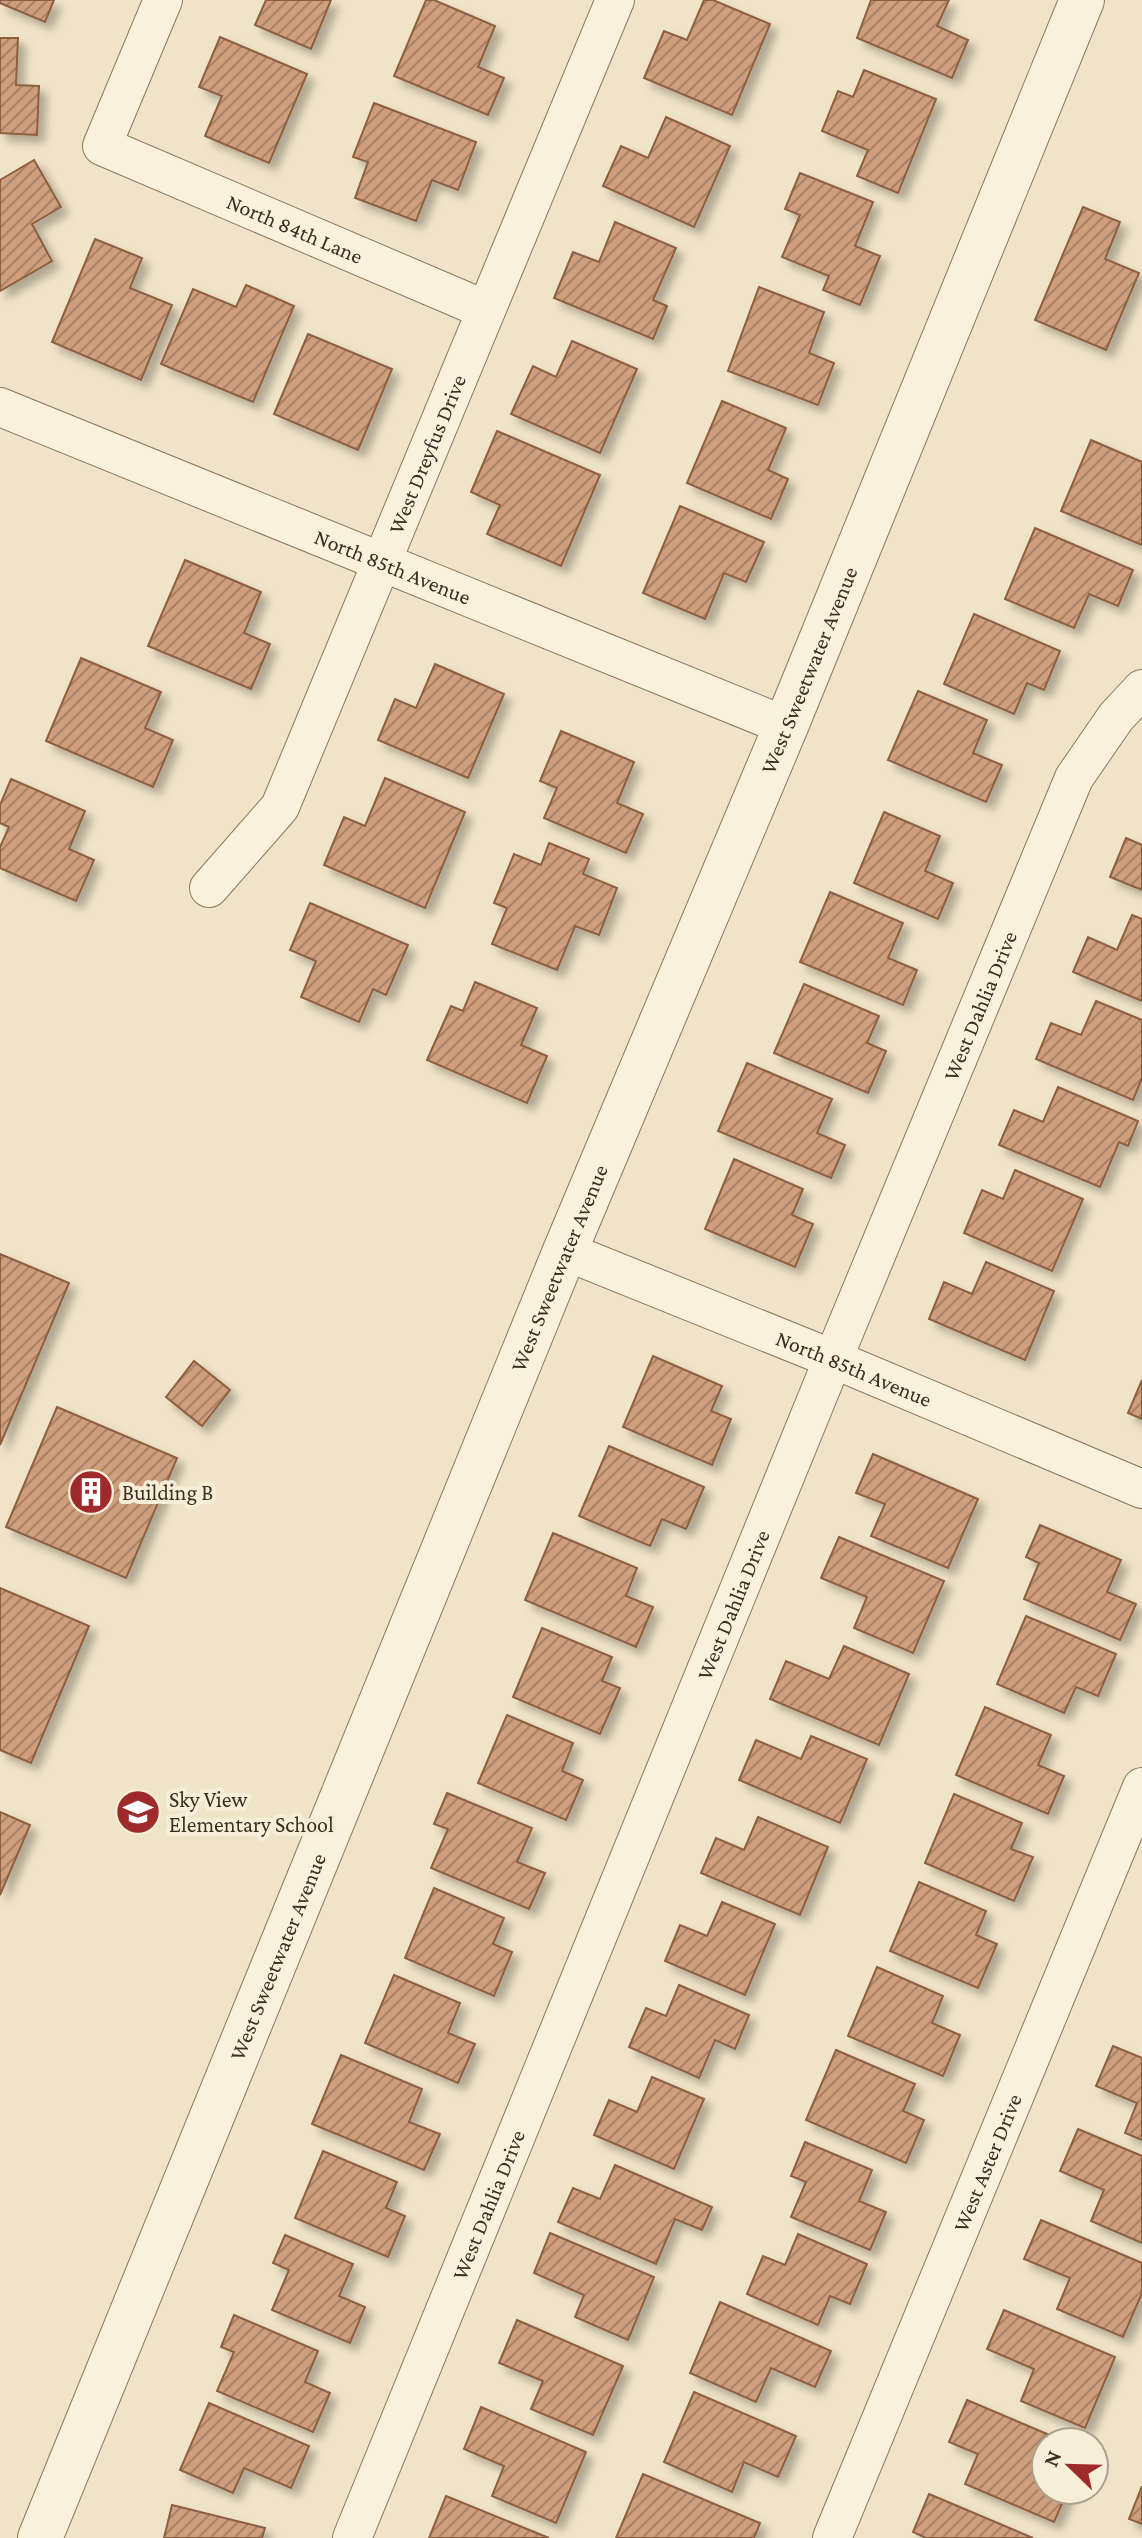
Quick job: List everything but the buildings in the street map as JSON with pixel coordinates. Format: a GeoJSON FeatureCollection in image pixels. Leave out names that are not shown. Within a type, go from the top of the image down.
{"type":"FeatureCollection","features":[{"type":"Feature","properties":{"kind":"street","name":"North 84th Lane"},"geometry":{"type":"LineString","coordinates":[[163,0],[102,146],[486,310]]}},
{"type":"Feature","properties":{"kind":"street","name":"West Dreyfus Drive"},"geometry":{"type":"LineString","coordinates":[[209,888],[280,807],[615,0]]}},
{"type":"Feature","properties":{"kind":"street","name":"West Sweetwater Avenue"},"geometry":{"type":"LineString","coordinates":[[40,2538],[565,1251],[786,726],[1082,0]]}},
{"type":"Feature","properties":{"kind":"street","name":"North 85th Avenue"},"geometry":{"type":"LineString","coordinates":[[0,407],[786,726]]}},
{"type":"Feature","properties":{"kind":"street","name":"West Dahlia Drive"},"geometry":{"type":"LineString","coordinates":[[352,2538],[833,1359],[1074,778],[1116,717],[1142,689]]}},
{"type":"Feature","properties":{"kind":"street","name":"North 85th Avenue"},"geometry":{"type":"LineString","coordinates":[[565,1251],[1142,1489]]}},
{"type":"Feature","properties":{"kind":"street","name":"West Aster Drive"},"geometry":{"type":"LineString","coordinates":[[832,2538],[1142,1787]]}},
{"type":"Feature","properties":{"kind":"place","name":"Building B"},"geometry":{"type":"Point","coordinates":[91,1492]}},
{"type":"Feature","properties":{"kind":"place","name":"Sky View Elementary School"},"geometry":{"type":"Point","coordinates":[138,1812]}}]}
